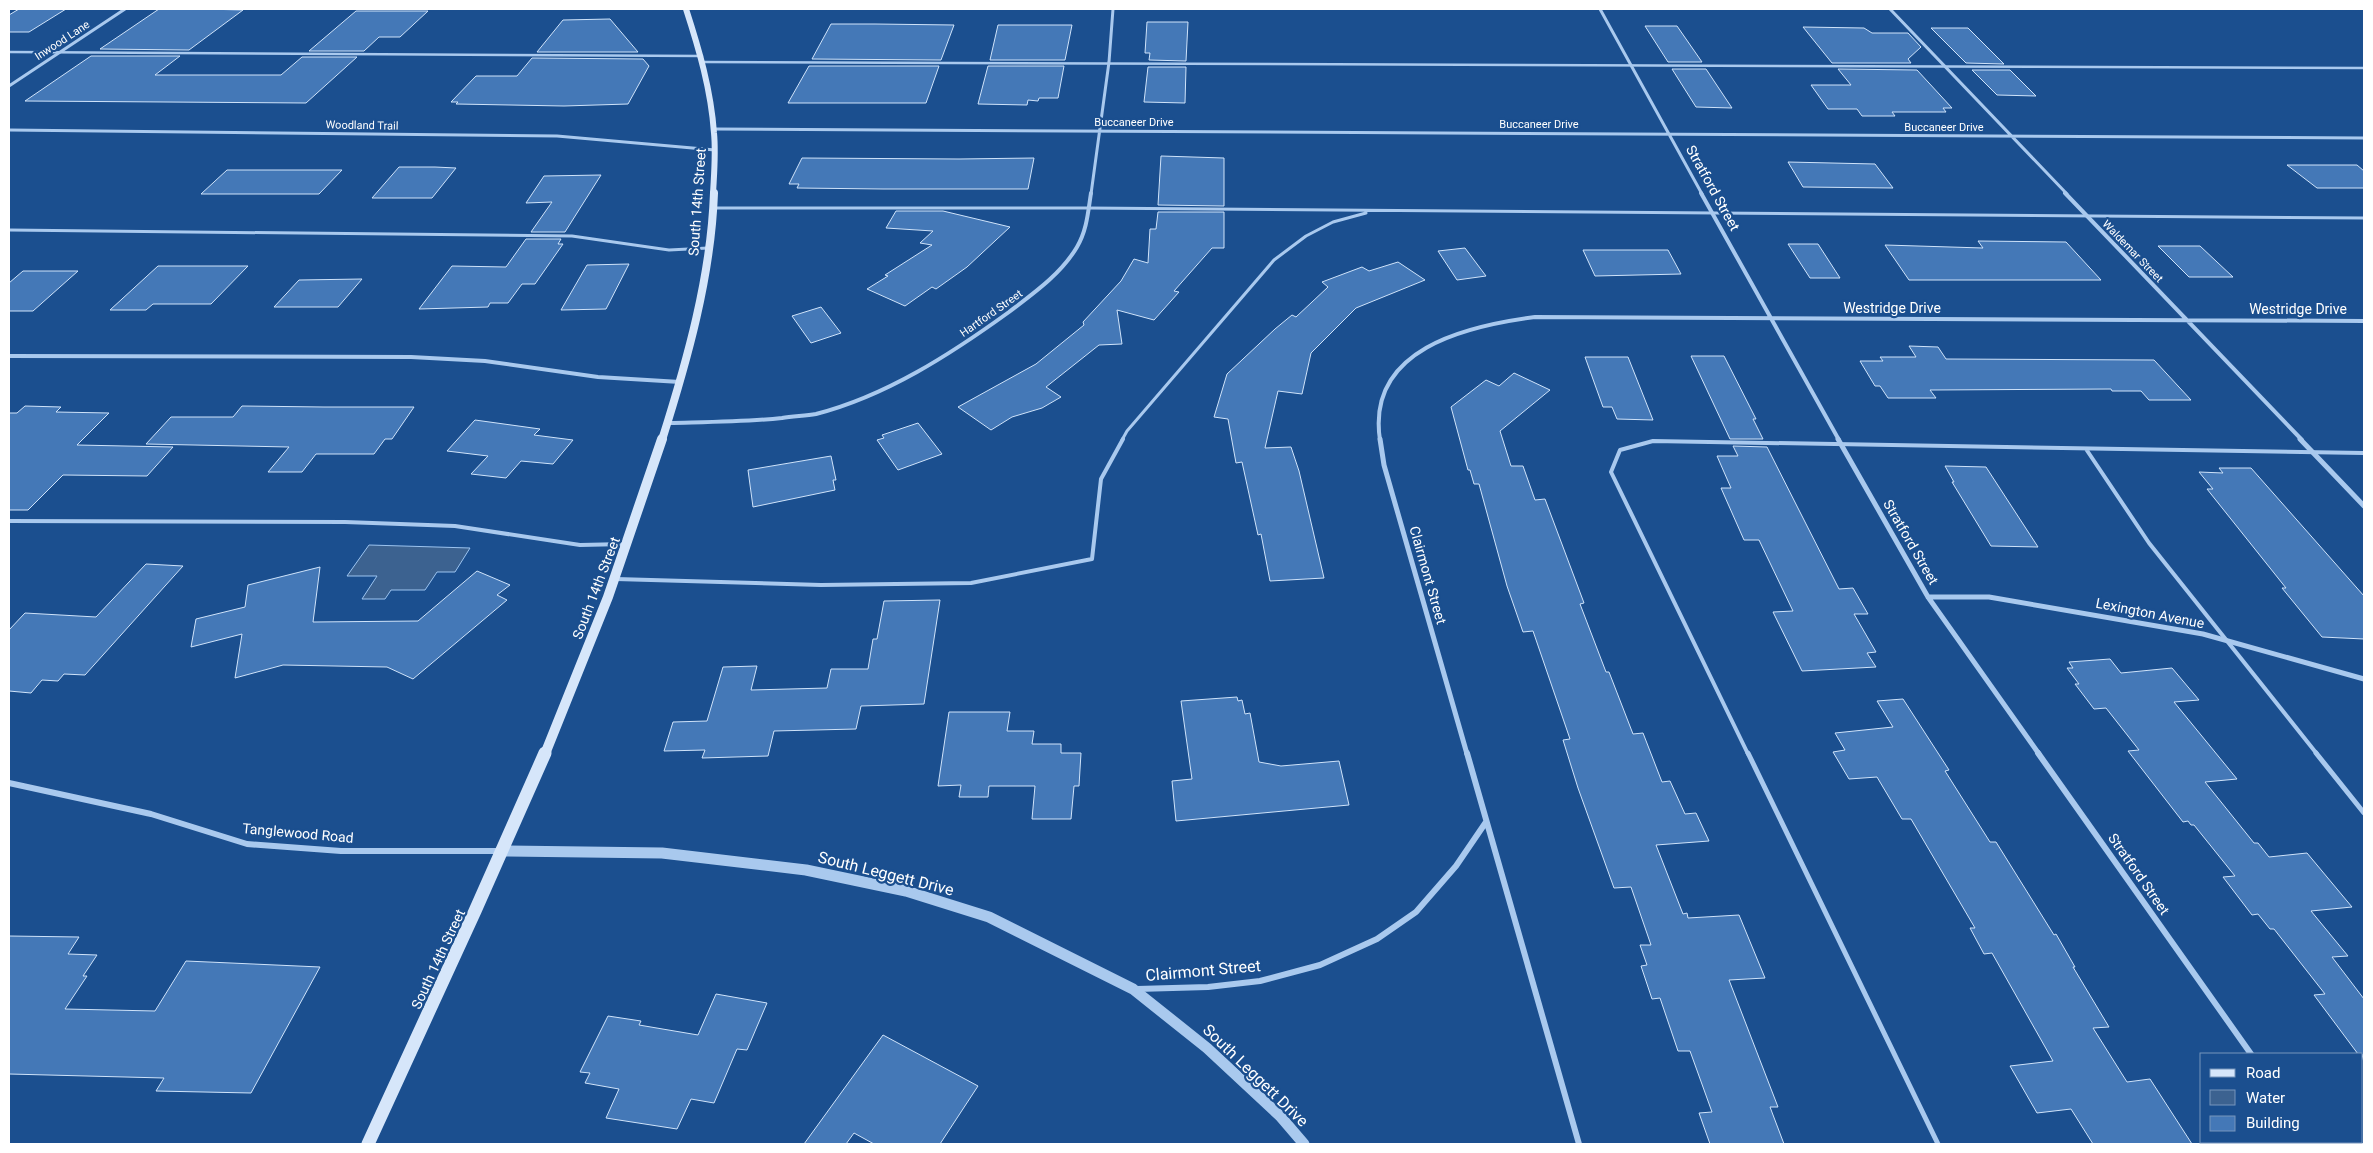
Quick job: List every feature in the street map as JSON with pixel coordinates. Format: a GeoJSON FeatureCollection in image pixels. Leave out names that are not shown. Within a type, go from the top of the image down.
{"type":"FeatureCollection","features":[{"type":"Feature","properties":{"kind":"main road","name":"South 14th Street"},"geometry":{"type":"LineString","coordinates":[[368,1144],[551,741],[616,579],[669,423],[701,298],[713,208],[714,129],[703,59],[686,9]]}},
{"type":"Feature","properties":{"kind":"street","name":"Inwood Lane"},"geometry":{"type":"LineString","coordinates":[[9,86],[126,9]]}},
{"type":"Feature","properties":{"kind":"street","name":"Hartford Street"},"geometry":{"type":"LineString","coordinates":[[669,423],[750,421],[815,414],[864,398],[933,363],[991,325],[1036,292],[1056,274],[1076,249],[1086,230],[1109,62],[1113,9]]}},
{"type":"Feature","properties":{"kind":"street","name":"Stratford Street"},"geometry":{"type":"LineString","coordinates":[[1600,9],[1770,318],[1928,597],[2250,1053]]}},
{"type":"Feature","properties":{"kind":"street","name":"Waldemar Street"},"geometry":{"type":"LineString","coordinates":[[1890,9],[2364,506]]}},
{"type":"Feature","properties":{"kind":"street","name":"Buccaneer Drive"},"geometry":{"type":"LineString","coordinates":[[714,129],[2364,138]]}},
{"type":"Feature","properties":{"kind":"street","name":"Woodland Trail"},"geometry":{"type":"LineString","coordinates":[[9,130],[548,136],[715,150]]}},
{"type":"Feature","properties":{"kind":"street","name":"Westridge Drive"},"geometry":{"type":"LineString","coordinates":[[1426,347],[1455,334],[1495,322],[1535,317],[2364,321]]}},
{"type":"Feature","properties":{"kind":"street","name":"Clairmont Street"},"geometry":{"type":"LineString","coordinates":[[1426,347],[1402,366],[1386,387],[1378,426],[1384,465],[1579,1144]]}},
{"type":"Feature","properties":{"kind":"street"},"geometry":{"type":"LineString","coordinates":[[9,356],[411,357],[484,361],[598,377],[680,382]]}},
{"type":"Feature","properties":{"kind":"street","name":"Lexington Avenue"},"geometry":{"type":"LineString","coordinates":[[1928,597],[1989,597],[2202,634],[2364,679]]}},
{"type":"Feature","properties":{"kind":"street","name":"Tanglewood Road"},"geometry":{"type":"LineString","coordinates":[[9,783],[30,786],[151,814],[247,844],[341,851],[503,850]]}},
{"type":"Feature","properties":{"kind":"street","name":"Clairmont Street"},"geometry":{"type":"LineString","coordinates":[[1133,989],[1208,987],[1260,981],[1320,965],[1377,939],[1416,912],[1456,866],[1486,822]]}},
{"type":"Feature","properties":{"kind":"street","name":"South Leggett Drive"},"geometry":{"type":"LineString","coordinates":[[503,850],[662,853],[806,870],[906,891],[989,917],[1133,989],[1207,1048],[1280,1116],[1304,1144]]}},
{"type":"Feature","properties":{"kind":"lane"},"geometry":{"type":"LineString","coordinates":[[9,52],[1109,62],[2364,68]]}},
{"type":"Feature","properties":{"kind":"lane"},"geometry":{"type":"LineString","coordinates":[[713,208],[1088,208],[1371,212],[2364,218]]}},
{"type":"Feature","properties":{"kind":"lane"},"geometry":{"type":"LineString","coordinates":[[616,579],[821,585],[971,583],[1092,559],[1101,479],[1127,431],[1274,260],[1306,236],[1333,222],[1371,212]]}},
{"type":"Feature","properties":{"kind":"lane"},"geometry":{"type":"LineString","coordinates":[[9,230],[572,236],[669,250],[709,248]]}},
{"type":"Feature","properties":{"kind":"lane"},"geometry":{"type":"LineString","coordinates":[[1938,1144],[1611,472],[1620,450],[1653,441],[2364,453]]}},
{"type":"Feature","properties":{"kind":"lane"},"geometry":{"type":"LineString","coordinates":[[2086,449],[2148,543],[2364,813]]}},
{"type":"Feature","properties":{"kind":"lane"},"geometry":{"type":"LineString","coordinates":[[9,521],[336,522],[454,526],[580,545],[628,544]]}},
{"type":"Feature","properties":{"kind":"water"},"geometry":{"type":"Polygon","coordinates":[[[369,545],[470,548],[455,572],[437,572],[425,590],[391,590],[385,599],[362,599],[377,576],[347,576],[369,545]]]}},
{"type":"Feature","properties":{"kind":"building"},"geometry":{"type":"Polygon","coordinates":[[[19,9],[66,9],[29,32],[9,32],[9,15],[19,9]]]}},
{"type":"Feature","properties":{"kind":"building"},"geometry":{"type":"Polygon","coordinates":[[[159,9],[243,10],[189,50],[100,49],[159,9]]]}},
{"type":"Feature","properties":{"kind":"building"},"geometry":{"type":"Polygon","coordinates":[[[356,11],[428,11],[400,37],[379,37],[364,51],[309,51],[356,11]]]}},
{"type":"Feature","properties":{"kind":"building"},"geometry":{"type":"Polygon","coordinates":[[[610,19],[638,52],[537,52],[563,20],[610,19]]]}},
{"type":"Feature","properties":{"kind":"building"},"geometry":{"type":"Polygon","coordinates":[[[1147,22],[1188,22],[1186,61],[1149,60],[1150,53],[1145,53],[1147,22]]]}},
{"type":"Feature","properties":{"kind":"building"},"geometry":{"type":"Polygon","coordinates":[[[831,24],[954,25],[941,60],[812,59],[831,24]]]}},
{"type":"Feature","properties":{"kind":"building"},"geometry":{"type":"Polygon","coordinates":[[[998,25],[1072,25],[1065,60],[990,60],[998,25]]]}},
{"type":"Feature","properties":{"kind":"building"},"geometry":{"type":"Polygon","coordinates":[[[1645,26],[1677,26],[1702,62],[1668,62],[1645,26]]]}},
{"type":"Feature","properties":{"kind":"building"},"geometry":{"type":"Polygon","coordinates":[[[1803,27],[1864,28],[1872,33],[1908,33],[1921,47],[1908,59],[1911,63],[1832,63],[1803,27]]]}},
{"type":"Feature","properties":{"kind":"building"},"geometry":{"type":"Polygon","coordinates":[[[1931,28],[1968,28],[2004,64],[1966,63],[1931,28]]]}},
{"type":"Feature","properties":{"kind":"building"},"geometry":{"type":"Polygon","coordinates":[[[91,56],[180,56],[155,75],[281,75],[302,57],[357,57],[306,103],[25,101],[91,56]]]}},
{"type":"Feature","properties":{"kind":"building"},"geometry":{"type":"Polygon","coordinates":[[[532,58],[643,59],[649,66],[628,104],[564,106],[456,104],[458,102],[451,102],[476,76],[517,76],[532,58]]]}},
{"type":"Feature","properties":{"kind":"building"},"geometry":{"type":"Polygon","coordinates":[[[809,66],[939,66],[926,103],[788,103],[809,66]]]}},
{"type":"Feature","properties":{"kind":"building"},"geometry":{"type":"Polygon","coordinates":[[[988,66],[1064,66],[1058,98],[1039,98],[1038,101],[1028,100],[1027,105],[978,104],[988,66]]]}},
{"type":"Feature","properties":{"kind":"building"},"geometry":{"type":"Polygon","coordinates":[[[1148,67],[1186,67],[1185,103],[1144,102],[1148,67]]]}},
{"type":"Feature","properties":{"kind":"building"},"geometry":{"type":"Polygon","coordinates":[[[1672,69],[1706,69],[1732,108],[1696,107],[1672,69]]]}},
{"type":"Feature","properties":{"kind":"building"},"geometry":{"type":"Polygon","coordinates":[[[1838,69],[1917,70],[1952,108],[1943,108],[1946,112],[1892,112],[1895,116],[1862,116],[1857,109],[1828,109],[1811,85],[1851,85],[1838,69]]]}},
{"type":"Feature","properties":{"kind":"building"},"geometry":{"type":"Polygon","coordinates":[[[1972,70],[2010,70],[2036,96],[1997,95],[1972,70]]]}},
{"type":"Feature","properties":{"kind":"building"},"geometry":{"type":"Polygon","coordinates":[[[1161,156],[1224,158],[1224,206],[1158,205],[1161,156]]]}},
{"type":"Feature","properties":{"kind":"building"},"geometry":{"type":"Polygon","coordinates":[[[802,158],[1034,158],[1028,189],[883,189],[797,188],[799,184],[789,184],[802,158]]]}},
{"type":"Feature","properties":{"kind":"building"},"geometry":{"type":"Polygon","coordinates":[[[1788,162],[1875,164],[1893,188],[1803,187],[1788,162]]]}},
{"type":"Feature","properties":{"kind":"building"},"geometry":{"type":"Polygon","coordinates":[[[2287,165],[2357,165],[2364,171],[2364,188],[2317,188],[2287,165]]]}},
{"type":"Feature","properties":{"kind":"building"},"geometry":{"type":"Polygon","coordinates":[[[399,167],[456,168],[432,198],[372,198],[399,167]]]}},
{"type":"Feature","properties":{"kind":"building"},"geometry":{"type":"Polygon","coordinates":[[[227,170],[342,170],[319,194],[201,194],[227,170]]]}},
{"type":"Feature","properties":{"kind":"building"},"geometry":{"type":"Polygon","coordinates":[[[601,175],[565,232],[531,232],[552,202],[526,203],[544,176],[601,175]]]}},
{"type":"Feature","properties":{"kind":"building"},"geometry":{"type":"Polygon","coordinates":[[[896,211],[943,211],[1010,227],[967,267],[936,289],[932,287],[905,306],[867,289],[888,276],[885,275],[932,245],[920,243],[933,231],[886,228],[896,211]]]}},
{"type":"Feature","properties":{"kind":"building"},"geometry":{"type":"Polygon","coordinates":[[[1158,212],[1224,212],[1224,248],[1212,248],[1174,291],[1179,292],[1154,320],[1117,310],[1122,344],[1099,345],[1046,387],[1061,397],[1042,408],[1012,417],[991,430],[958,407],[1036,364],[1084,325],[1083,322],[1121,281],[1134,259],[1148,263],[1150,229],[1156,229],[1158,212]]]}},
{"type":"Feature","properties":{"kind":"building"},"geometry":{"type":"Polygon","coordinates":[[[526,239],[561,239],[558,244],[563,244],[535,284],[522,284],[508,303],[490,303],[488,307],[419,309],[452,266],[506,267],[526,239]]]}},
{"type":"Feature","properties":{"kind":"building"},"geometry":{"type":"Polygon","coordinates":[[[1978,241],[2066,242],[2101,280],[1909,280],[1885,245],[1983,248],[1978,241]]]}},
{"type":"Feature","properties":{"kind":"building"},"geometry":{"type":"Polygon","coordinates":[[[1788,244],[1818,244],[1840,278],[1810,278],[1788,244]]]}},
{"type":"Feature","properties":{"kind":"building"},"geometry":{"type":"Polygon","coordinates":[[[2158,246],[2200,246],[2233,277],[2189,277],[2158,246]]]}},
{"type":"Feature","properties":{"kind":"building"},"geometry":{"type":"Polygon","coordinates":[[[1465,248],[1486,276],[1457,280],[1438,251],[1465,248]]]}},
{"type":"Feature","properties":{"kind":"building"},"geometry":{"type":"Polygon","coordinates":[[[1583,250],[1668,250],[1681,274],[1595,276],[1583,250]]]}},
{"type":"Feature","properties":{"kind":"building"},"geometry":{"type":"Polygon","coordinates":[[[1398,262],[1425,280],[1356,308],[1311,353],[1302,394],[1278,391],[1265,448],[1291,447],[1299,471],[1324,578],[1270,581],[1261,534],[1258,535],[1242,462],[1236,463],[1228,419],[1214,417],[1227,374],[1275,329],[1292,315],[1296,317],[1328,287],[1322,282],[1362,267],[1369,271],[1398,262]]]}},
{"type":"Feature","properties":{"kind":"building"},"geometry":{"type":"Polygon","coordinates":[[[629,264],[606,309],[561,310],[587,265],[629,264]]]}},
{"type":"Feature","properties":{"kind":"building"},"geometry":{"type":"Polygon","coordinates":[[[158,266],[248,266],[211,304],[153,304],[146,310],[110,310],[158,266]]]}},
{"type":"Feature","properties":{"kind":"building"},"geometry":{"type":"Polygon","coordinates":[[[23,271],[78,271],[33,311],[9,311],[9,283],[23,271]]]}},
{"type":"Feature","properties":{"kind":"building"},"geometry":{"type":"Polygon","coordinates":[[[362,279],[338,307],[274,307],[299,280],[362,279]]]}},
{"type":"Feature","properties":{"kind":"building"},"geometry":{"type":"Polygon","coordinates":[[[821,307],[841,333],[811,343],[792,316],[821,307]]]}},
{"type":"Feature","properties":{"kind":"building"},"geometry":{"type":"Polygon","coordinates":[[[1909,346],[1938,347],[1946,359],[2154,360],[2191,400],[2149,400],[2141,391],[2112,391],[2111,389],[1930,390],[1936,398],[1888,398],[1880,386],[1875,386],[1860,361],[1883,361],[1880,357],[1916,357],[1909,346]]]}},
{"type":"Feature","properties":{"kind":"building"},"geometry":{"type":"Polygon","coordinates":[[[1691,356],[1724,356],[1756,419],[1753,419],[1763,439],[1730,439],[1691,356]]]}},
{"type":"Feature","properties":{"kind":"building"},"geometry":{"type":"Polygon","coordinates":[[[1585,357],[1628,357],[1653,420],[1617,419],[1612,407],[1603,407],[1585,357]]]}},
{"type":"Feature","properties":{"kind":"building"},"geometry":{"type":"Polygon","coordinates":[[[1514,373],[1550,390],[1500,431],[1511,466],[1523,466],[1535,500],[1545,499],[1584,603],[1580,604],[1606,672],[1609,672],[1633,734],[1643,733],[1662,782],[1670,781],[1685,814],[1696,813],[1709,841],[1656,845],[1683,914],[1687,913],[1688,918],[1739,915],[1765,978],[1729,980],[1778,1107],[1770,1107],[1784,1144],[1710,1144],[1699,1113],[1712,1112],[1690,1051],[1678,1051],[1660,998],[1652,999],[1641,966],[1647,965],[1640,945],[1651,945],[1631,887],[1614,888],[1578,788],[1563,740],[1570,739],[1533,631],[1523,632],[1507,586],[1479,484],[1474,484],[1470,470],[1468,470],[1451,407],[1486,380],[1499,386],[1514,373]]]}},
{"type":"Feature","properties":{"kind":"building"},"geometry":{"type":"Polygon","coordinates":[[[25,406],[61,407],[56,412],[109,413],[77,445],[173,447],[147,476],[63,475],[28,510],[9,510],[9,413],[17,413],[25,406]]]}},
{"type":"Feature","properties":{"kind":"building"},"geometry":{"type":"Polygon","coordinates":[[[242,406],[414,407],[392,439],[385,439],[374,454],[316,454],[302,472],[268,472],[289,447],[146,444],[171,417],[233,417],[242,406]]]}},
{"type":"Feature","properties":{"kind":"building"},"geometry":{"type":"Polygon","coordinates":[[[475,420],[540,429],[534,435],[573,440],[553,464],[521,461],[506,478],[471,474],[488,456],[447,451],[475,420]]]}},
{"type":"Feature","properties":{"kind":"building"},"geometry":{"type":"Polygon","coordinates":[[[918,423],[942,454],[898,470],[877,440],[884,438],[882,435],[918,423]]]}},
{"type":"Feature","properties":{"kind":"building"},"geometry":{"type":"Polygon","coordinates":[[[1733,446],[1767,447],[1839,589],[1853,588],[1868,614],[1854,614],[1876,652],[1867,653],[1876,667],[1802,671],[1773,612],[1793,611],[1759,540],[1744,540],[1721,488],[1731,488],[1717,456],[1738,456],[1733,446]]]}},
{"type":"Feature","properties":{"kind":"building"},"geometry":{"type":"Polygon","coordinates":[[[831,456],[836,480],[833,480],[835,490],[753,507],[748,470],[831,456]]]}},
{"type":"Feature","properties":{"kind":"building"},"geometry":{"type":"Polygon","coordinates":[[[1945,466],[1986,467],[2038,547],[1991,546],[1952,482],[1954,482],[1945,466]]]}},
{"type":"Feature","properties":{"kind":"building"},"geometry":{"type":"Polygon","coordinates":[[[2219,468],[2251,468],[2364,596],[2364,639],[2322,637],[2282,588],[2286,588],[2207,489],[2213,489],[2199,472],[2223,473],[2219,468]]]}},
{"type":"Feature","properties":{"kind":"building"},"geometry":{"type":"Polygon","coordinates":[[[146,564],[183,566],[85,675],[64,674],[58,681],[42,680],[31,693],[9,691],[9,630],[25,613],[96,617],[146,564]]]}},
{"type":"Feature","properties":{"kind":"building"},"geometry":{"type":"Polygon","coordinates":[[[320,567],[313,622],[418,621],[477,571],[510,585],[497,595],[507,600],[413,679],[387,667],[283,665],[235,678],[242,634],[191,647],[196,619],[245,607],[248,585],[320,567]]]}},
{"type":"Feature","properties":{"kind":"building"},"geometry":{"type":"Polygon","coordinates":[[[940,600],[924,704],[861,706],[856,729],[774,731],[768,756],[702,758],[705,750],[664,751],[673,722],[707,721],[723,667],[757,666],[751,690],[827,688],[831,669],[868,669],[873,639],[877,639],[884,601],[940,600]]]}},
{"type":"Feature","properties":{"kind":"building"},"geometry":{"type":"Polygon","coordinates":[[[2110,659],[2121,673],[2172,668],[2199,700],[2174,702],[2237,779],[2205,782],[2254,843],[2258,843],[2269,857],[2307,853],[2352,907],[2311,911],[2348,956],[2332,957],[2364,999],[2364,1063],[2363,1053],[2357,1053],[2314,995],[2325,994],[2274,929],[2270,929],[2258,914],[2252,915],[2223,877],[2235,876],[2194,825],[2191,825],[2188,821],[2183,822],[2128,751],[2139,750],[2106,708],[2094,709],[2075,684],[2079,684],[2067,668],[2073,668],[2069,662],[2110,659]]]}},
{"type":"Feature","properties":{"kind":"building"},"geometry":{"type":"Polygon","coordinates":[[[1237,697],[1238,701],[1242,700],[1245,714],[1250,713],[1259,762],[1281,766],[1339,761],[1349,805],[1176,821],[1172,781],[1192,779],[1181,701],[1237,697]]]}},
{"type":"Feature","properties":{"kind":"building"},"geometry":{"type":"Polygon","coordinates":[[[1903,699],[1949,770],[1945,771],[1990,842],[1996,842],[2054,935],[2056,934],[2075,967],[2073,967],[2109,1027],[2093,1028],[2127,1082],[2150,1079],[2192,1144],[2093,1144],[2071,1109],[2037,1113],[2010,1066],[2053,1061],[1992,953],[1984,954],[1970,928],[1975,928],[1911,819],[1902,819],[1877,777],[1849,779],[1833,752],[1845,750],[1835,733],[1893,727],[1877,701],[1903,699]]]}},
{"type":"Feature","properties":{"kind":"building"},"geometry":{"type":"Polygon","coordinates":[[[949,712],[1010,712],[1007,731],[1034,731],[1032,744],[1061,744],[1061,753],[1081,753],[1079,786],[1074,786],[1071,819],[1032,819],[1035,786],[989,786],[988,797],[959,797],[961,785],[938,786],[949,712]]]}},
{"type":"Feature","properties":{"kind":"building"},"geometry":{"type":"Polygon","coordinates":[[[9,936],[79,937],[68,954],[97,955],[83,976],[87,976],[65,1009],[155,1011],[186,961],[320,967],[251,1093],[156,1091],[164,1078],[9,1074],[9,936]]]}},
{"type":"Feature","properties":{"kind":"building"},"geometry":{"type":"Polygon","coordinates":[[[716,994],[767,1003],[747,1050],[737,1049],[714,1103],[691,1099],[677,1129],[606,1118],[619,1089],[585,1083],[590,1073],[580,1072],[608,1016],[641,1021],[639,1025],[698,1035],[716,994]]]}},
{"type":"Feature","properties":{"kind":"building"},"geometry":{"type":"Polygon","coordinates":[[[883,1035],[978,1086],[940,1144],[874,1144],[854,1133],[846,1144],[804,1144],[883,1035]]]}}]}
